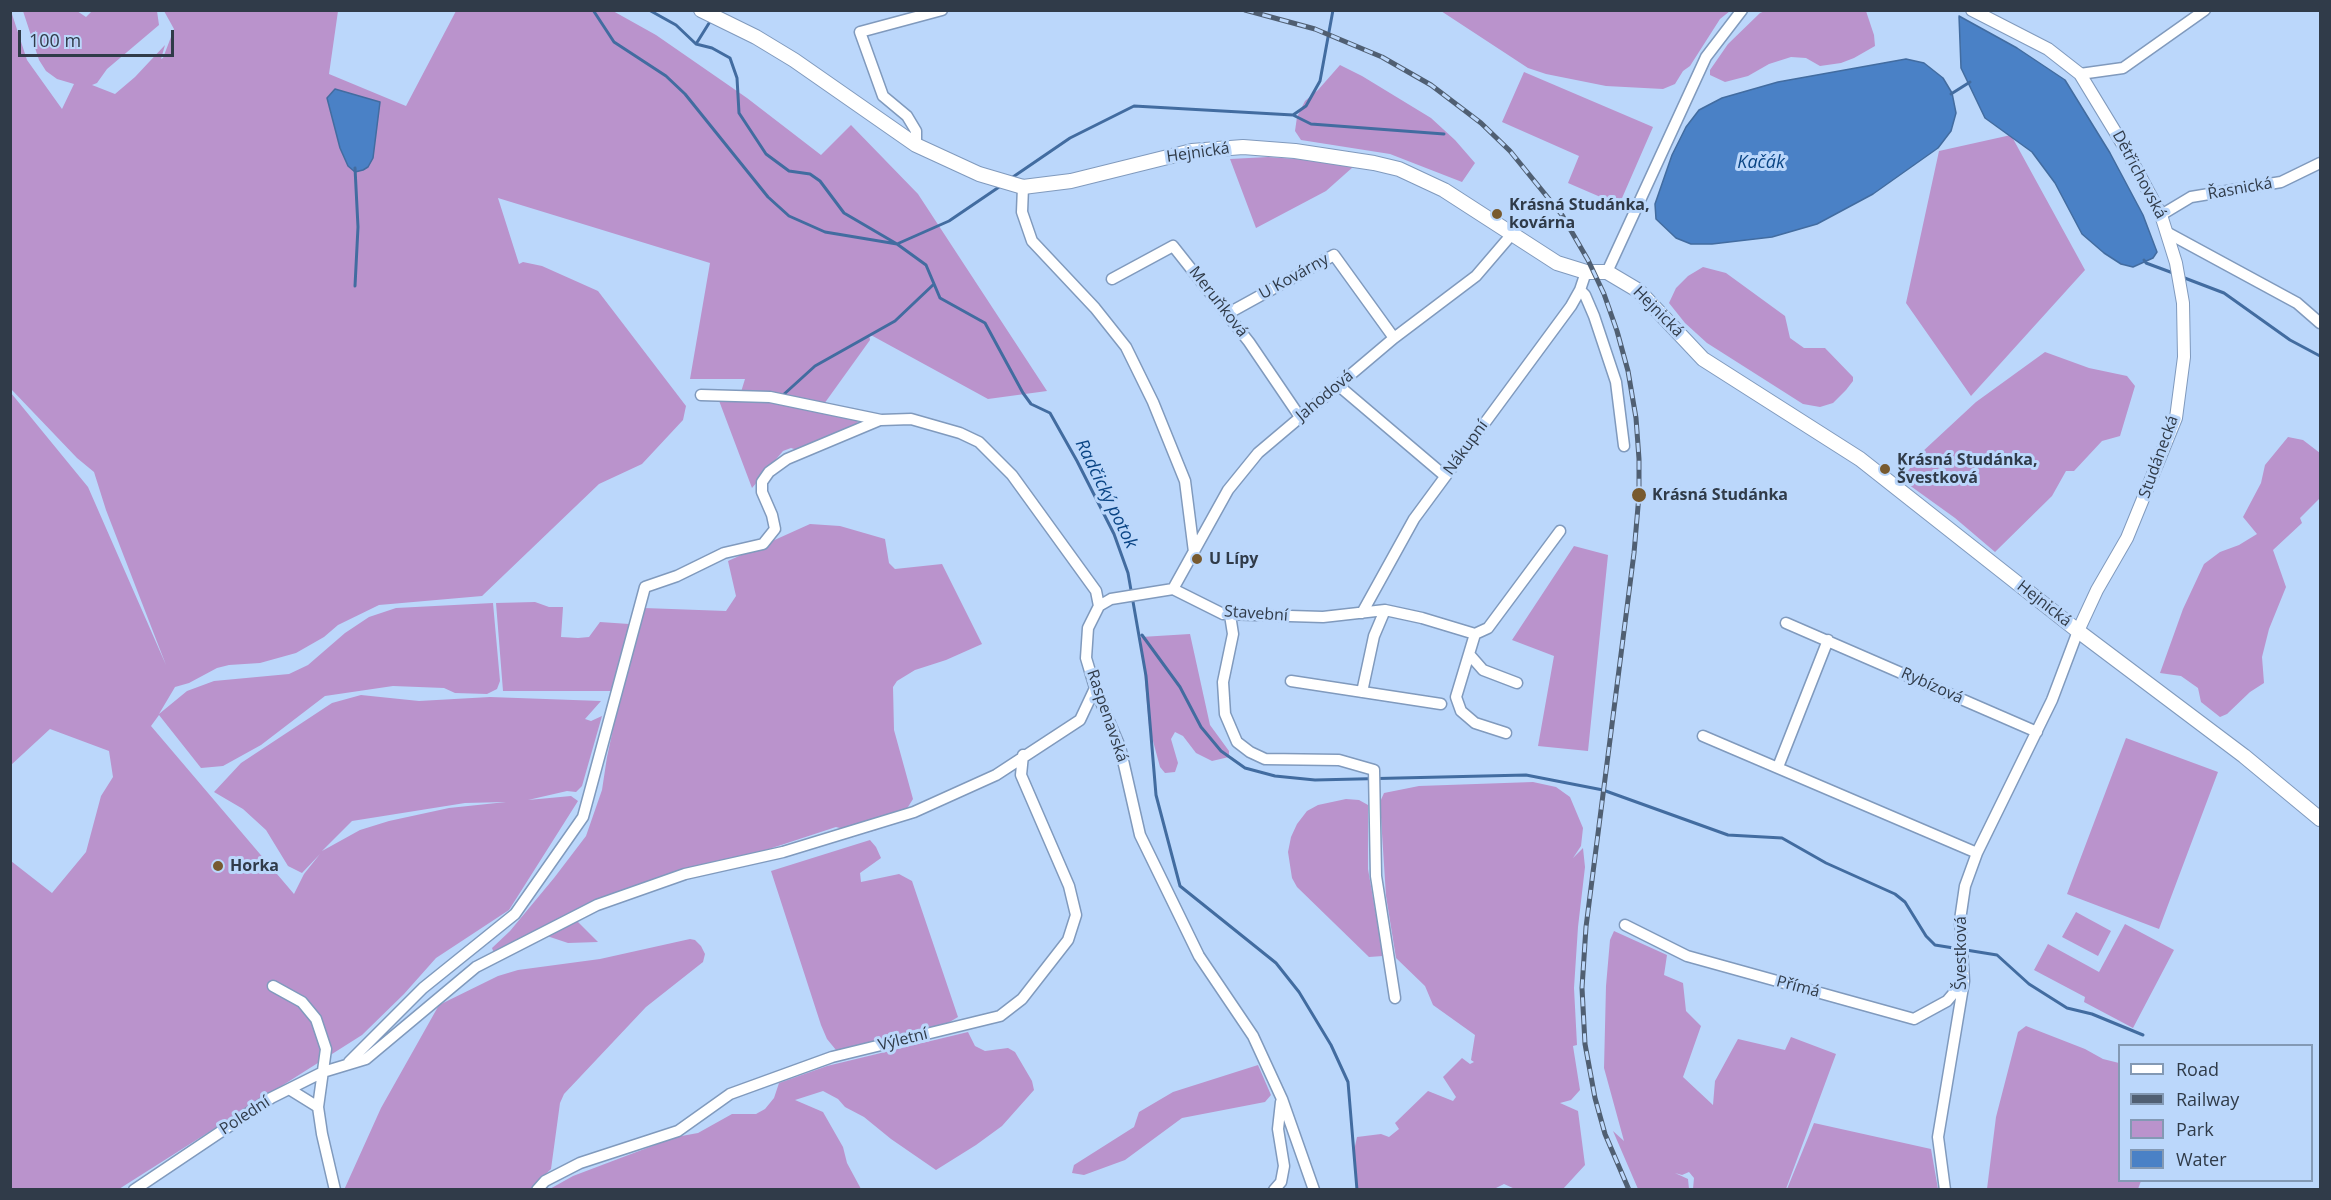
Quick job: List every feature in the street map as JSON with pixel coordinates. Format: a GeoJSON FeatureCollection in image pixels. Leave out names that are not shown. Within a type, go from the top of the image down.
{"type":"FeatureCollection","features":[{"type":"Feature","properties":{"kind":"main road","name":"Hejnická"},"geometry":{"type":"LineString","coordinates":[[701,10],[756,37],[794,60],[916,145],[980,174],[1023,186],[1071,181],[1155,160],[1217,148],[1243,147],[1295,151],[1399,169],[1444,190],[1557,263],[1586,272],[1607,272],[1640,291],[1703,359],[1860,459],[2078,631],[2244,756],[2320,819]]}},
{"type":"Feature","properties":{"kind":"street"},"geometry":{"type":"LineString","coordinates":[[916,145],[916,131],[907,116],[883,96],[860,32],[942,10]]}},
{"type":"Feature","properties":{"kind":"street"},"geometry":{"type":"LineString","coordinates":[[1607,272],[1706,57],[1742,10]]}},
{"type":"Feature","properties":{"kind":"street","name":"Dětřichovská"},"geometry":{"type":"LineString","coordinates":[[1972,10],[2048,49],[2080,74],[2126,148],[2168,233],[2297,303],[2320,323]]}},
{"type":"Feature","properties":{"kind":"street"},"geometry":{"type":"LineString","coordinates":[[2080,74],[2123,68],[2205,10]]}},
{"type":"Feature","properties":{"kind":"street","name":"Řasnická"},"geometry":{"type":"LineString","coordinates":[[2161,215],[2191,197],[2281,182],[2320,163]]}},
{"type":"Feature","properties":{"kind":"street"},"geometry":{"type":"LineString","coordinates":[[1023,186],[1022,212],[1032,241],[1095,308],[1126,347],[1153,402],[1185,481],[1194,552]]}},
{"type":"Feature","properties":{"kind":"street","name":"Studánecká"},"geometry":{"type":"LineString","coordinates":[[2078,631],[2097,590],[2127,538],[2176,418],[2184,357],[2183,303],[2168,233]]}},
{"type":"Feature","properties":{"kind":"street","name":"Jahodová"},"geometry":{"type":"LineString","coordinates":[[1173,589],[1227,490],[1258,453],[1394,338],[1476,276],[1512,234]]}},
{"type":"Feature","properties":{"kind":"street","name":"Meruňková"},"geometry":{"type":"LineString","coordinates":[[1112,279],[1173,246],[1249,342],[1300,417]]}},
{"type":"Feature","properties":{"kind":"street","name":"U Kovárny"},"geometry":{"type":"LineString","coordinates":[[1227,314],[1334,255],[1394,338]]}},
{"type":"Feature","properties":{"kind":"street","name":"Nákupní"},"geometry":{"type":"LineString","coordinates":[[1362,613],[1414,519],[1572,306],[1586,272]]}},
{"type":"Feature","properties":{"kind":"street"},"geometry":{"type":"LineString","coordinates":[[1580,290],[1586,295],[1616,381],[1624,446]]}},
{"type":"Feature","properties":{"kind":"street"},"geometry":{"type":"LineString","coordinates":[[1339,386],[1445,476]]}},
{"type":"Feature","properties":{"kind":"street"},"geometry":{"type":"LineString","coordinates":[[701,395],[770,397],[881,420],[911,419],[960,433],[979,442],[1012,475],[1096,591],[1099,606],[1111,599],[1173,589]]}},
{"type":"Feature","properties":{"kind":"street"},"geometry":{"type":"LineString","coordinates":[[344,1067],[423,988],[515,914],[583,817],[645,587],[677,576],[724,553],[763,544],[775,529],[772,515],[762,492],[762,482],[769,472],[787,459],[881,420]]}},
{"type":"Feature","properties":{"kind":"street"},"geometry":{"type":"LineString","coordinates":[[1506,733],[1475,723],[1461,711],[1456,697],[1475,634],[1488,628],[1560,531]]}},
{"type":"Feature","properties":{"kind":"street","name":"Stavební"},"geometry":{"type":"LineString","coordinates":[[1173,589],[1223,614],[1323,617],[1385,610],[1422,618],[1475,634]]}},
{"type":"Feature","properties":{"kind":"street","name":"Raspenavská"},"geometry":{"type":"LineString","coordinates":[[1099,606],[1088,628],[1086,658],[1095,688],[1120,747],[1140,835],[1199,956],[1253,1036],[1282,1099],[1314,1189]]}},
{"type":"Feature","properties":{"kind":"street"},"geometry":{"type":"LineString","coordinates":[[1362,693],[1374,636],[1385,610]]}},
{"type":"Feature","properties":{"kind":"street"},"geometry":{"type":"LineString","coordinates":[[1230,615],[1233,634],[1223,682],[1225,714],[1237,742],[1251,753],[1264,759],[1339,760],[1374,770],[1376,876],[1395,999]]}},
{"type":"Feature","properties":{"kind":"street","name":"Rybízová"},"geometry":{"type":"LineString","coordinates":[[1786,623],[2037,732]]}},
{"type":"Feature","properties":{"kind":"street","name":"Švestková"},"geometry":{"type":"LineString","coordinates":[[1944,1190],[1938,1137],[1964,981],[1960,920],[1965,886],[1977,853],[2052,700],[2078,631]]}},
{"type":"Feature","properties":{"kind":"street"},"geometry":{"type":"LineString","coordinates":[[1778,767],[1828,640]]}},
{"type":"Feature","properties":{"kind":"street"},"geometry":{"type":"LineString","coordinates":[[1469,654],[1483,670],[1517,683]]}},
{"type":"Feature","properties":{"kind":"street"},"geometry":{"type":"LineString","coordinates":[[1292,681],[1441,704]]}},
{"type":"Feature","properties":{"kind":"street","name":"Polední"},"geometry":{"type":"LineString","coordinates":[[134,1190],[271,1098],[323,1072],[366,1059],[476,967],[597,905],[685,874],[783,852],[914,812],[996,775],[1080,720],[1095,688]]}},
{"type":"Feature","properties":{"kind":"street"},"geometry":{"type":"LineString","coordinates":[[1703,736],[1977,853]]}},
{"type":"Feature","properties":{"kind":"street","name":"Výletní"},"geometry":{"type":"LineString","coordinates":[[537,1190],[545,1181],[580,1163],[678,1131],[730,1094],[832,1057],[1000,1016],[1022,999],[1068,940],[1076,915],[1068,886],[1021,775],[1023,756]]}},
{"type":"Feature","properties":{"kind":"street","name":"Přímá"},"geometry":{"type":"LineString","coordinates":[[1626,925],[1687,956],[1914,1019],[1947,1001],[1964,981]]}},
{"type":"Feature","properties":{"kind":"street"},"geometry":{"type":"LineString","coordinates":[[273,986],[302,1002],[316,1019],[326,1049],[318,1107],[335,1190]]}},
{"type":"Feature","properties":{"kind":"street"},"geometry":{"type":"LineString","coordinates":[[289,1089],[318,1107]]}},
{"type":"Feature","properties":{"kind":"street"},"geometry":{"type":"LineString","coordinates":[[1274,1190],[1281,1182],[1284,1167],[1278,1129],[1282,1099]]}},
{"type":"Feature","properties":{"kind":"green space"},"geometry":{"type":"Polygon","coordinates":[[[11,11],[27,60],[62,109],[74,84],[57,79],[46,71],[39,60],[23,11],[77,11],[86,17],[92,11],[157,11],[159,25],[107,69],[97,83],[92,85],[115,94],[135,77],[165,45],[161,59],[163,58],[174,29],[164,11],[338,11],[329,74],[406,106],[456,11],[613,11],[656,35],[747,98],[821,155],[851,125],[918,194],[1047,391],[988,399],[869,334],[870,340],[824,404],[741,392],[745,379],[690,379],[710,263],[498,198],[519,264],[523,262],[542,266],[598,291],[686,406],[683,420],[642,464],[599,484],[482,596],[379,605],[338,625],[324,637],[296,653],[260,663],[217,668],[189,683],[175,687],[159,714],[187,691],[214,681],[289,674],[308,665],[345,633],[369,617],[396,608],[493,603],[500,681],[497,689],[487,694],[455,693],[444,688],[393,686],[325,696],[261,745],[223,766],[201,768],[159,715],[151,726],[294,894],[304,874],[320,854],[302,873],[288,866],[266,830],[243,809],[214,792],[241,763],[332,703],[361,695],[419,701],[490,697],[601,701],[585,719],[591,721],[602,716],[582,786],[576,792],[567,791],[528,800],[571,796],[578,801],[509,910],[436,958],[404,994],[362,1035],[119,1189],[11,1189],[11,861],[52,893],[86,852],[101,796],[113,777],[109,751],[50,729],[11,765],[11,393],[88,487],[166,665],[106,510],[94,472],[77,458],[11,389],[11,11]],[[335,89],[327,98],[340,148],[348,166],[379,102],[335,89]],[[506,802],[465,803],[352,821],[322,851],[360,830],[389,821],[449,808],[506,802]]]}},
{"type":"Feature","properties":{"kind":"green space"},"geometry":{"type":"Polygon","coordinates":[[[1441,11],[1730,11],[1720,19],[1690,66],[1683,71],[1675,84],[1663,89],[1606,86],[1528,68],[1441,11]]]}},
{"type":"Feature","properties":{"kind":"green space"},"geometry":{"type":"Polygon","coordinates":[[[1765,11],[1866,11],[1875,46],[1841,63],[1820,66],[1806,58],[1791,57],[1769,64],[1748,76],[1725,82],[1710,75],[1710,70],[1728,44],[1760,13],[1765,11]]]}},
{"type":"Feature","properties":{"kind":"green space"},"geometry":{"type":"Polygon","coordinates":[[[1340,65],[1431,118],[1455,140],[1475,163],[1462,182],[1390,154],[1301,140],[1295,131],[1297,117],[1305,101],[1340,65]]]}},
{"type":"Feature","properties":{"kind":"green space"},"geometry":{"type":"Polygon","coordinates":[[[1524,72],[1653,127],[1619,205],[1568,183],[1579,156],[1502,122],[1524,72]]]}},
{"type":"Feature","properties":{"kind":"green space"},"geometry":{"type":"Polygon","coordinates":[[[2011,135],[2085,270],[1971,396],[1906,303],[1939,151],[2011,135]]]}},
{"type":"Feature","properties":{"kind":"green space"},"geometry":{"type":"Polygon","coordinates":[[[1268,157],[1324,161],[1353,167],[1326,191],[1256,228],[1230,159],[1268,157]]]}},
{"type":"Feature","properties":{"kind":"green space"},"geometry":{"type":"Polygon","coordinates":[[[1703,267],[1726,273],[1785,316],[1790,338],[1804,348],[1825,348],[1853,377],[1853,381],[1846,390],[1833,403],[1820,407],[1803,404],[1707,343],[1685,323],[1669,303],[1676,288],[1688,276],[1703,267]]]}},
{"type":"Feature","properties":{"kind":"green space"},"geometry":{"type":"Polygon","coordinates":[[[2045,352],[2089,368],[2127,376],[2135,386],[2120,436],[2102,441],[2074,471],[2066,471],[2052,496],[1995,552],[1955,518],[1905,482],[1905,475],[1921,453],[1976,402],[2045,352]]]}},
{"type":"Feature","properties":{"kind":"green space"},"geometry":{"type":"Polygon","coordinates":[[[718,398],[774,402],[858,420],[857,426],[797,450],[791,448],[783,451],[752,488],[718,398]]]}},
{"type":"Feature","properties":{"kind":"green space"},"geometry":{"type":"Polygon","coordinates":[[[2288,437],[2303,440],[2320,453],[2320,498],[2300,518],[2302,523],[2273,550],[2286,587],[2269,629],[2262,657],[2264,683],[2250,692],[2227,714],[2220,717],[2201,702],[2198,688],[2181,676],[2160,673],[2183,609],[2204,564],[2220,552],[2239,545],[2257,534],[2243,517],[2261,483],[2265,465],[2288,437]]]}},
{"type":"Feature","properties":{"kind":"green space"},"geometry":{"type":"Polygon","coordinates":[[[810,524],[840,526],[885,539],[889,563],[895,569],[942,564],[982,644],[946,660],[915,670],[897,681],[893,687],[894,730],[913,799],[908,807],[877,830],[861,834],[836,827],[772,848],[736,864],[672,882],[575,919],[598,942],[568,943],[547,936],[495,956],[492,948],[510,931],[586,836],[602,790],[618,706],[644,608],[726,611],[736,596],[728,561],[810,524]]]}},
{"type":"Feature","properties":{"kind":"green space"},"geometry":{"type":"Polygon","coordinates":[[[1574,546],[1608,555],[1588,751],[1538,746],[1554,656],[1512,640],[1574,546]]]}},
{"type":"Feature","properties":{"kind":"green space"},"geometry":{"type":"Polygon","coordinates":[[[535,602],[549,607],[563,607],[561,637],[589,637],[600,622],[629,624],[613,691],[503,691],[496,603],[535,602]]]}},
{"type":"Feature","properties":{"kind":"green space"},"geometry":{"type":"Polygon","coordinates":[[[1190,634],[1210,725],[1229,751],[1229,757],[1212,761],[1196,753],[1183,736],[1175,732],[1171,739],[1178,763],[1175,772],[1165,773],[1160,767],[1149,726],[1141,637],[1190,634]]]}},
{"type":"Feature","properties":{"kind":"green space"},"geometry":{"type":"Polygon","coordinates":[[[2126,738],[2218,772],[2159,929],[2067,894],[2126,738]]]}},
{"type":"Feature","properties":{"kind":"green space"},"geometry":{"type":"Polygon","coordinates":[[[1533,782],[1556,787],[1570,797],[1583,828],[1581,846],[1573,858],[1583,848],[1585,867],[1574,988],[1577,1045],[1573,1046],[1580,1090],[1571,1100],[1560,1103],[1578,1111],[1585,1165],[1563,1189],[1515,1189],[1504,1184],[1492,1190],[1358,1189],[1353,1155],[1357,1137],[1381,1134],[1389,1137],[1399,1129],[1395,1123],[1428,1091],[1453,1101],[1456,1097],[1443,1077],[1462,1058],[1470,1064],[1474,1062],[1471,1060],[1475,1035],[1433,1005],[1425,986],[1396,958],[1386,896],[1380,802],[1384,793],[1419,786],[1533,782]]]}},
{"type":"Feature","properties":{"kind":"green space"},"geometry":{"type":"Polygon","coordinates":[[[1346,799],[1359,800],[1368,805],[1368,869],[1383,956],[1369,957],[1297,887],[1292,878],[1288,852],[1297,824],[1307,811],[1318,805],[1346,799]]]}},
{"type":"Feature","properties":{"kind":"green space"},"geometry":{"type":"Polygon","coordinates":[[[870,840],[881,858],[860,873],[861,882],[899,874],[912,881],[958,1017],[948,1023],[836,1050],[827,1039],[821,1025],[771,871],[870,840]]]}},
{"type":"Feature","properties":{"kind":"green space"},"geometry":{"type":"Polygon","coordinates":[[[2076,912],[2111,931],[2098,956],[2062,937],[2076,912]]]}},
{"type":"Feature","properties":{"kind":"green space"},"geometry":{"type":"Polygon","coordinates":[[[2125,924],[2174,950],[2133,1028],[2084,1002],[2085,997],[2034,970],[2048,944],[2099,972],[2125,924]]]}},
{"type":"Feature","properties":{"kind":"green space"},"geometry":{"type":"Polygon","coordinates":[[[1614,931],[1667,955],[1664,975],[1683,983],[1686,1011],[1701,1026],[1683,1077],[1713,1105],[1715,1081],[1738,1039],[1785,1050],[1791,1037],[1836,1054],[1786,1189],[1693,1189],[1694,1178],[1689,1172],[1682,1175],[1675,1173],[1688,1179],[1689,1189],[1638,1189],[1613,1131],[1624,1141],[1604,1068],[1606,986],[1610,940],[1614,931]]]}},
{"type":"Feature","properties":{"kind":"green space"},"geometry":{"type":"Polygon","coordinates":[[[690,939],[695,940],[701,946],[705,954],[703,962],[646,1007],[564,1094],[560,1103],[551,1169],[530,1189],[344,1190],[381,1108],[439,1005],[498,976],[518,970],[600,959],[690,939]]]}},
{"type":"Feature","properties":{"kind":"green space"},"geometry":{"type":"Polygon","coordinates":[[[2026,1026],[2085,1049],[2103,1059],[2118,1063],[2118,1182],[2141,1182],[2138,1189],[1987,1189],[1996,1117],[2018,1032],[2026,1026]]]}},
{"type":"Feature","properties":{"kind":"green space"},"geometry":{"type":"Polygon","coordinates":[[[968,1032],[975,1046],[985,1051],[1008,1048],[1015,1052],[1032,1081],[1034,1090],[1002,1126],[936,1170],[864,1117],[823,1091],[795,1100],[823,1112],[843,1147],[847,1163],[861,1189],[548,1190],[573,1176],[676,1137],[698,1133],[732,1114],[756,1114],[765,1109],[774,1098],[779,1083],[827,1066],[968,1032]]]}},
{"type":"Feature","properties":{"kind":"green space"},"geometry":{"type":"Polygon","coordinates":[[[1258,1065],[1271,1095],[1265,1102],[1182,1118],[1125,1160],[1084,1175],[1072,1173],[1074,1165],[1134,1127],[1139,1112],[1173,1092],[1258,1065]]]}},
{"type":"Feature","properties":{"kind":"green space"},"geometry":{"type":"Polygon","coordinates":[[[1814,1123],[1931,1149],[1938,1189],[1787,1189],[1814,1123]]]}},
{"type":"Feature","properties":{"kind":"water"},"geometry":{"type":"Polygon","coordinates":[[[1959,16],[2017,48],[2065,80],[2110,153],[2143,215],[2157,252],[2153,258],[2133,267],[2121,264],[2104,253],[2082,234],[2055,183],[2032,152],[1985,118],[1961,68],[1959,16]]]}},
{"type":"Feature","properties":{"kind":"water","name":"Kačák"},"geometry":{"type":"Polygon","coordinates":[[[1906,59],[1924,63],[1943,78],[1952,93],[1956,113],[1951,131],[1938,148],[1873,194],[1817,224],[1772,237],[1712,244],[1691,244],[1676,238],[1656,219],[1655,204],[1672,155],[1686,127],[1699,110],[1722,98],[1778,82],[1906,59]]]}},
{"type":"Feature","properties":{"kind":"water"},"geometry":{"type":"Polygon","coordinates":[[[335,89],[380,102],[373,158],[368,167],[363,170],[355,172],[348,166],[340,148],[327,98],[335,89]]]}},
{"type":"Feature","properties":{"kind":"waterway"},"geometry":{"type":"LineString","coordinates":[[593,10],[614,42],[666,76],[685,94],[768,197],[789,216],[825,232],[897,244],[949,221],[1002,185]]}},
{"type":"Feature","properties":{"kind":"waterway","name":"Radčický potok"},"geometry":{"type":"LineString","coordinates":[[649,10],[676,25],[696,44],[712,48],[730,58],[737,78],[739,113],[766,154],[789,171],[810,174],[820,181],[844,213],[897,244],[926,265],[940,298],[985,323],[1023,393],[1031,404],[1050,413],[1114,534],[1128,573],[1146,676],[1156,795],[1180,886],[1276,963],[1299,992],[1331,1045],[1348,1082],[1357,1190]]}},
{"type":"Feature","properties":{"kind":"waterway"},"geometry":{"type":"LineString","coordinates":[[1293,115],[1306,106],[1320,81],[1333,10]]}},
{"type":"Feature","properties":{"kind":"waterway"},"geometry":{"type":"LineString","coordinates":[[696,44],[711,20]]}},
{"type":"Feature","properties":{"kind":"waterway"},"geometry":{"type":"LineString","coordinates":[[1951,94],[1970,82]]}},
{"type":"Feature","properties":{"kind":"waterway"},"geometry":{"type":"LineString","coordinates":[[1010,179],[1070,138],[1134,106],[1293,115],[1311,124],[1444,134]]}},
{"type":"Feature","properties":{"kind":"waterway"},"geometry":{"type":"LineString","coordinates":[[355,168],[358,227],[355,286]]}},
{"type":"Feature","properties":{"kind":"waterway"},"geometry":{"type":"LineString","coordinates":[[2144,260],[2146,263],[2173,273]]}},
{"type":"Feature","properties":{"kind":"waterway"},"geometry":{"type":"LineString","coordinates":[[2182,277],[2224,293],[2290,340],[2320,356]]}},
{"type":"Feature","properties":{"kind":"waterway"},"geometry":{"type":"LineString","coordinates":[[782,396],[815,366],[895,321],[934,284]]}},
{"type":"Feature","properties":{"kind":"waterway"},"geometry":{"type":"LineString","coordinates":[[1142,635],[1180,687],[1201,727],[1221,751],[1245,768],[1275,776],[1315,780],[1526,775],[1603,790],[1728,835],[1782,838],[1826,863],[1895,894],[1905,902],[1926,936],[1935,945],[1997,955],[2029,984],[2067,1008],[2092,1014],[2143,1035]]}},
{"type":"Feature","properties":{"kind":"railway"},"geometry":{"type":"LineString","coordinates":[[1245,10],[1315,29],[1382,57],[1431,85],[1481,123],[1510,151],[1562,215],[1588,260],[1604,294],[1617,331],[1628,371],[1636,418],[1639,495],[1634,553],[1586,927],[1582,988],[1585,1044],[1595,1098],[1605,1134],[1629,1190]]}},
{"type":"Feature","properties":{"kind":"place","name":"Krásná Studánka, kovárna"},"geometry":{"type":"Point","coordinates":[1497,214]}},
{"type":"Feature","properties":{"kind":"place","name":"Krásná Studánka, Švestková"},"geometry":{"type":"Point","coordinates":[1885,469]}},
{"type":"Feature","properties":{"kind":"place","name":"Krásná Studánka"},"geometry":{"type":"Point","coordinates":[1639,495]}},
{"type":"Feature","properties":{"kind":"place","name":"U Lípy"},"geometry":{"type":"Point","coordinates":[1197,559]}},
{"type":"Feature","properties":{"kind":"place","name":"Horka"},"geometry":{"type":"Point","coordinates":[218,866]}}]}
